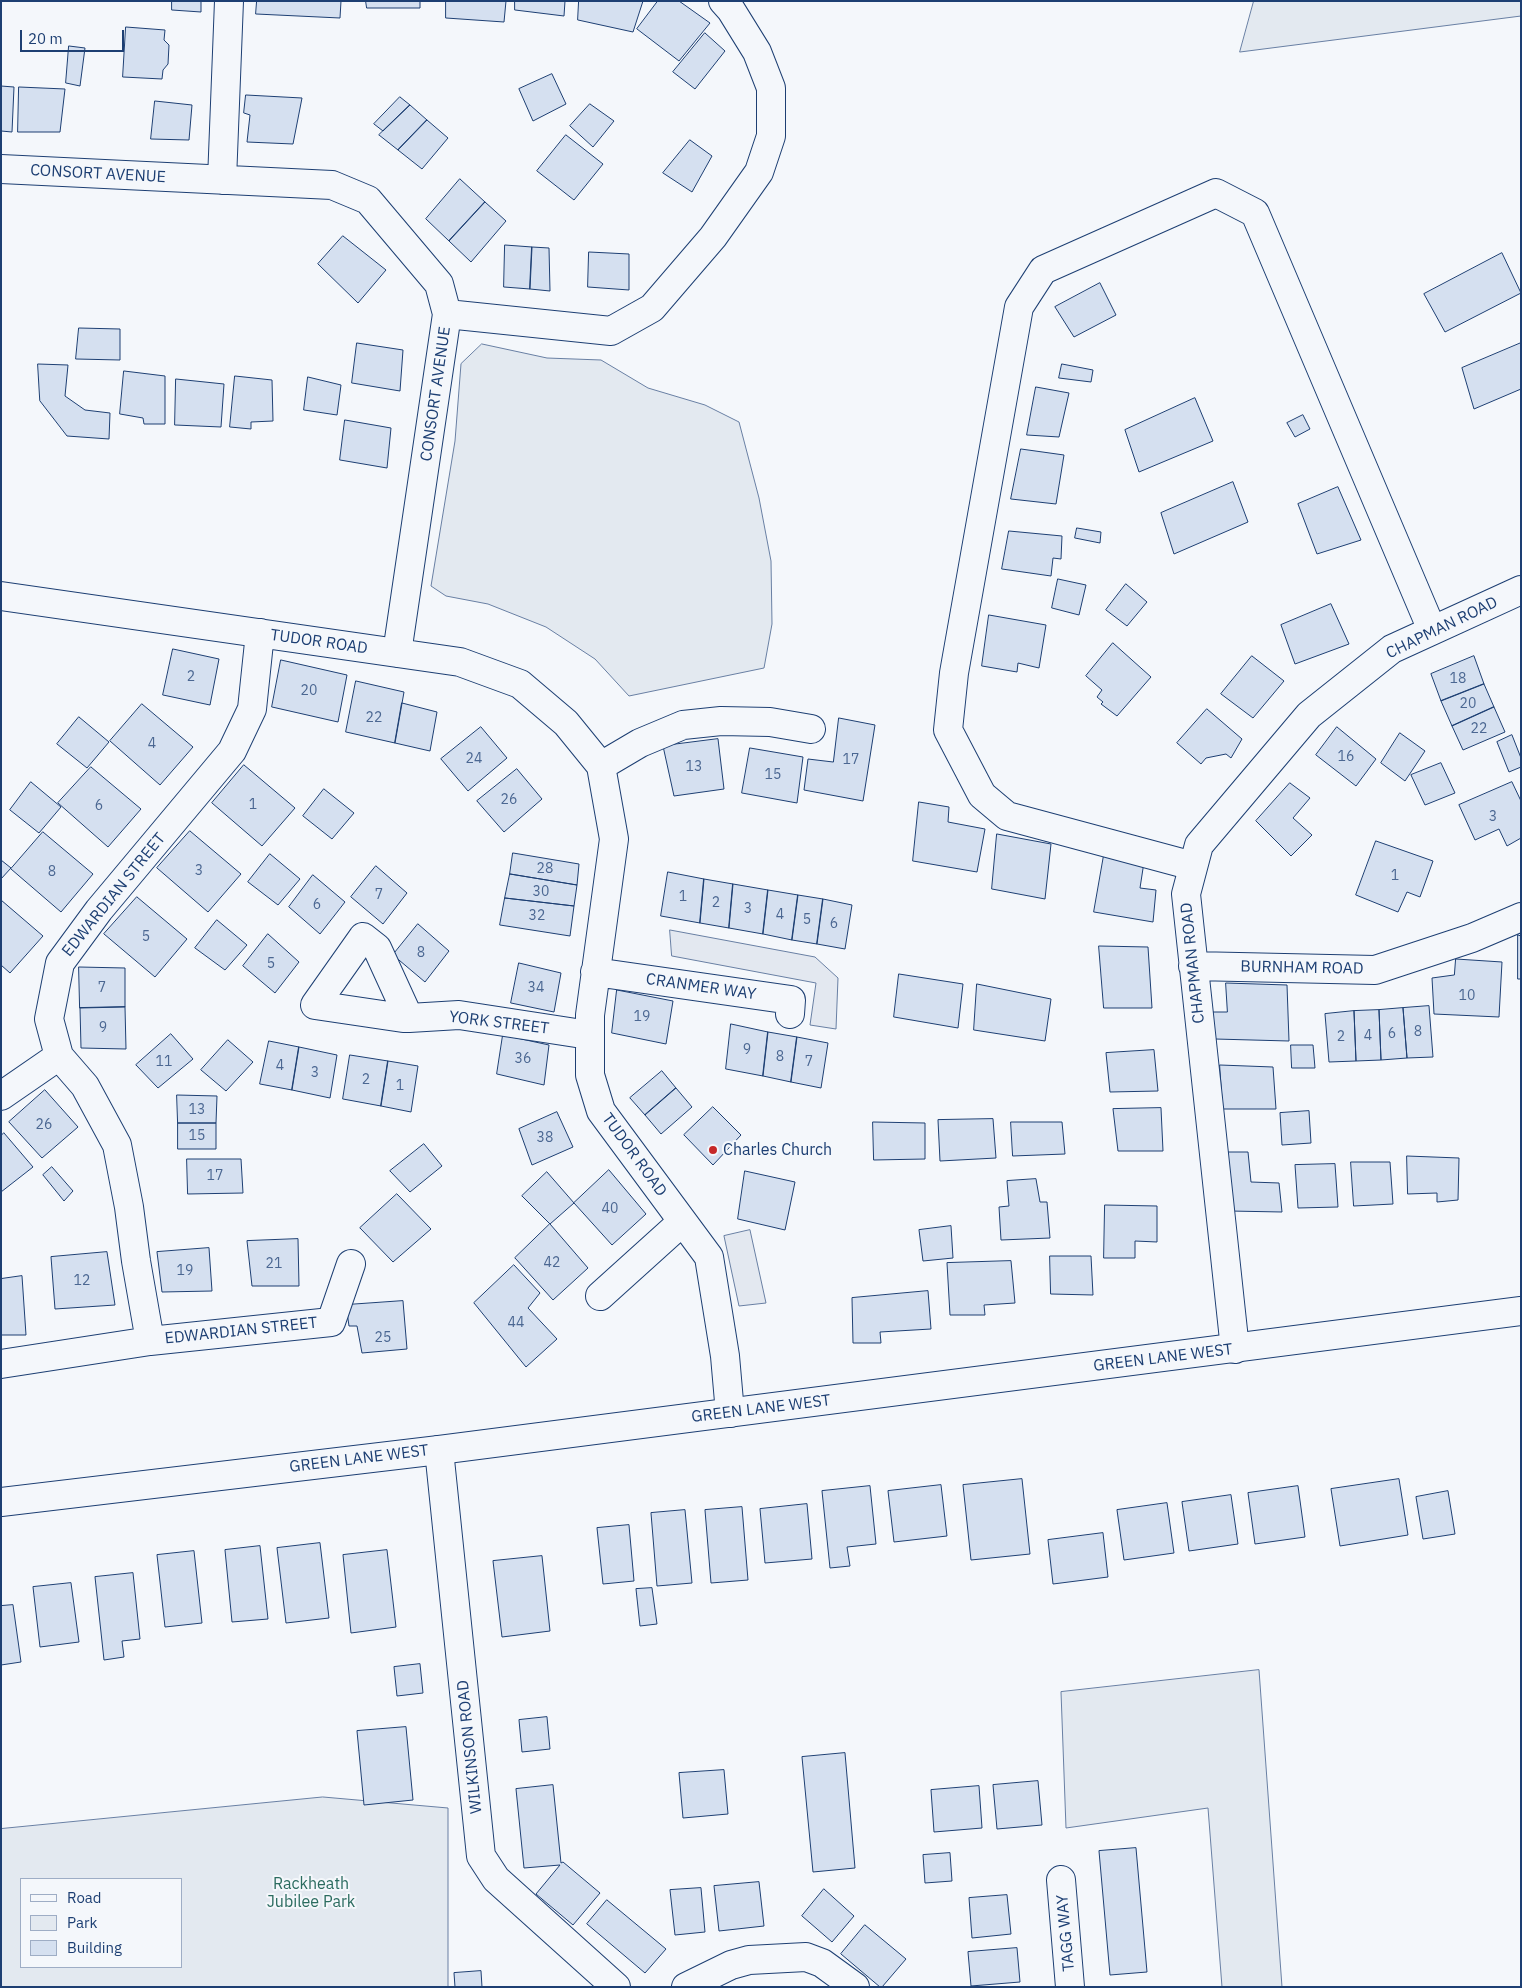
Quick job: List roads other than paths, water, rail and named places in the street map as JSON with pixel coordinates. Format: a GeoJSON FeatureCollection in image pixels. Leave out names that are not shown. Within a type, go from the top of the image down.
{"type":"FeatureCollection","features":[{"type":"Feature","properties":{"kind":"street"},"geometry":{"type":"LineString","coordinates":[[222,180],[229,1]]}},
{"type":"Feature","properties":{"kind":"street"},"geometry":{"type":"LineString","coordinates":[[447,314],[611,332],[652,308],[713,237],[759,172],[772,136],[771,88],[757,52],[731,10],[723,1]]}},
{"type":"Feature","properties":{"kind":"street","name":"CONSORT AVENUE"},"geometry":{"type":"LineString","coordinates":[[1,169],[332,185],[368,200],[439,284],[447,314],[398,653]]}},
{"type":"Feature","properties":{"kind":"street"},"geometry":{"type":"LineString","coordinates":[[1193,866],[1008,816],[982,795],[948,730],[954,673],[1019,307],[1043,270],[1216,192],[1255,213],[1432,630]]}},
{"type":"Feature","properties":{"kind":"street","name":"CHAPMAN ROAD"},"geometry":{"type":"LineString","coordinates":[[1235,1349],[1186,894],[1199,845],[1309,715],[1392,649],[1521,590]]}},
{"type":"Feature","properties":{"kind":"street","name":"TUDOR ROAD"},"geometry":{"type":"LineString","coordinates":[[1,596],[460,662],[520,684],[566,723],[600,766],[614,838],[590,1016],[590,1075],[601,1111],[709,1257],[724,1356],[730,1413]]}},
{"type":"Feature","properties":{"kind":"street","name":"EDWARDIAN STREET"},"geometry":{"type":"LineString","coordinates":[[150,1340],[117,1145],[85,1086],[59,1056],[48,1019],[60,963],[98,910],[232,751],[252,708],[260,633]]}},
{"type":"Feature","properties":{"kind":"street"},"geometry":{"type":"LineString","coordinates":[[600,766],[640,743],[684,725],[720,721],[770,722],[811,729]]}},
{"type":"Feature","properties":{"kind":"street","name":"BURNHAM ROAD"},"geometry":{"type":"LineString","coordinates":[[1193,966],[1375,970],[1472,938],[1521,917]]}},
{"type":"Feature","properties":{"kind":"street","name":"CRANMER WAY"},"geometry":{"type":"LineString","coordinates":[[595,972],[791,1000],[790,1014]]}},
{"type":"Feature","properties":{"kind":"street","name":"YORK STREET"},"geometry":{"type":"LineString","coordinates":[[409,1018],[459,1016],[590,1035]]}},
{"type":"Feature","properties":{"kind":"street"},"geometry":{"type":"LineString","coordinates":[[1,1096],[59,1056]]}},
{"type":"Feature","properties":{"kind":"street"},"geometry":{"type":"LineString","coordinates":[[600,1296],[682,1222]]}},
{"type":"Feature","properties":{"kind":"street","name":"EDWARDIAN STREET"},"geometry":{"type":"LineString","coordinates":[[1,1364],[150,1340],[331,1322],[351,1264]]}},
{"type":"Feature","properties":{"kind":"street","name":"GREEN LANE WEST"},"geometry":{"type":"LineString","coordinates":[[1,1502],[439,1450],[1521,1311]]}},
{"type":"Feature","properties":{"kind":"street","name":"WILKINSON ROAD"},"geometry":{"type":"LineString","coordinates":[[439,1450],[481,1856],[496,1879],[616,1987]]}},
{"type":"Feature","properties":{"kind":"street","name":"TAGG WAY"},"geometry":{"type":"LineString","coordinates":[[1061,1880],[1070,1987]]}},
{"type":"Feature","properties":{"kind":"street"},"geometry":{"type":"LineString","coordinates":[[686,1987],[731,1965],[749,1960],[806,1957],[822,1963],[855,1987]]}},
{"type":"Feature","properties":{"kind":"place","name":"Charles Church"},"geometry":{"type":"Point","coordinates":[713,1150]}},
{"type":"Feature","properties":{"kind":"park label","name":"Rackheath Jubilee Park"},"geometry":{"type":"Point","coordinates":[311,1893]}}]}
